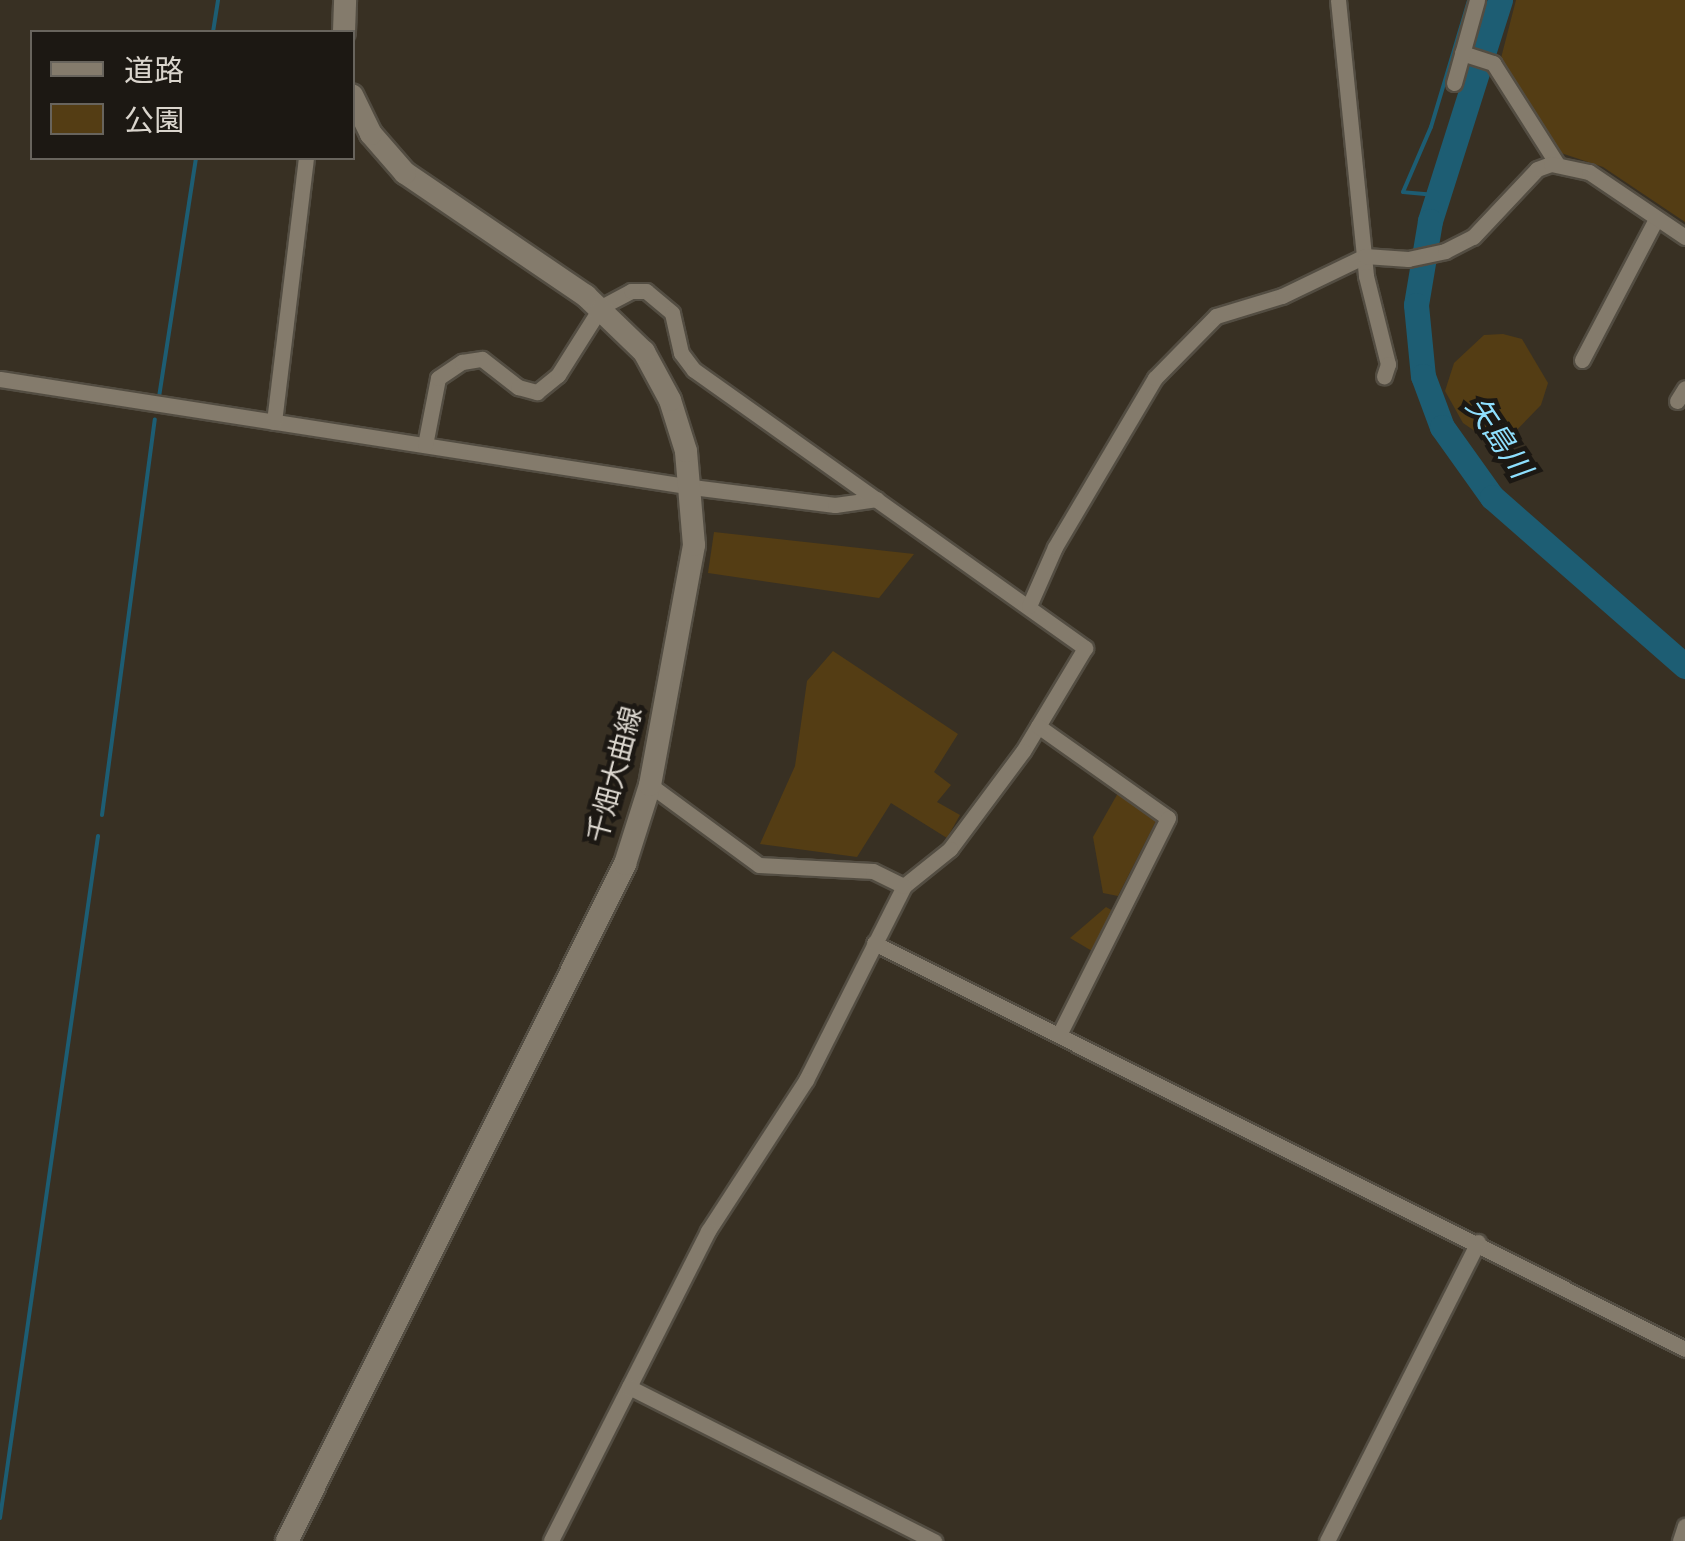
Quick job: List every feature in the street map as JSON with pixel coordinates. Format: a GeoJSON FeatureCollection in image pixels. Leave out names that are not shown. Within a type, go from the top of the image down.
{"type":"FeatureCollection","features":[{"type":"Feature","properties":{"kind":"main road"},"geometry":{"type":"LineString","coordinates":[[344,0],[344,30]]}},
{"type":"Feature","properties":{"kind":"main road","name":"千畑大曲線"},"geometry":{"type":"LineString","coordinates":[[287,1541],[624,864],[650,785],[690,591],[692,487],[679,426],[659,374],[601,307],[404,173],[371,134],[355,101]]}},
{"type":"Feature","properties":{"kind":"street"},"geometry":{"type":"LineString","coordinates":[[1338,0],[1364,256],[1388,364],[1384,376]]}},
{"type":"Feature","properties":{"kind":"street"},"geometry":{"type":"LineString","coordinates":[[1454,83],[1478,0]]}},
{"type":"Feature","properties":{"kind":"street"},"geometry":{"type":"LineString","coordinates":[[1463,53],[1490,60],[1557,164]]}},
{"type":"Feature","properties":{"kind":"street"},"geometry":{"type":"LineString","coordinates":[[274,422],[306,160]]}},
{"type":"Feature","properties":{"kind":"street"},"geometry":{"type":"LineString","coordinates":[[1028,606],[1055,547],[1173,355],[1216,316],[1282,296],[1364,256],[1408,259],[1432,255],[1473,238],[1537,169],[1557,164],[1589,172],[1685,238]]}},
{"type":"Feature","properties":{"kind":"street"},"geometry":{"type":"LineString","coordinates":[[1582,360],[1656,218]]}},
{"type":"Feature","properties":{"kind":"street"},"geometry":{"type":"LineString","coordinates":[[425,445],[438,378],[482,359],[518,388],[537,392],[558,375],[601,307],[631,290],[660,298],[694,370],[1086,648],[1038,726],[950,848],[904,886],[806,1080],[708,1231],[551,1541]]}},
{"type":"Feature","properties":{"kind":"street"},"geometry":{"type":"LineString","coordinates":[[0,379],[692,487],[835,505],[877,499]]}},
{"type":"Feature","properties":{"kind":"street"},"geometry":{"type":"LineString","coordinates":[[1038,726],[1168,818],[1060,1033]]}},
{"type":"Feature","properties":{"kind":"street"},"geometry":{"type":"LineString","coordinates":[[650,785],[759,865],[873,871],[904,886]]}},
{"type":"Feature","properties":{"kind":"street"},"geometry":{"type":"LineString","coordinates":[[874,942],[1685,1348]]}},
{"type":"Feature","properties":{"kind":"street"},"geometry":{"type":"LineString","coordinates":[[1328,1541],[1478,1242]]}},
{"type":"Feature","properties":{"kind":"street"},"geometry":{"type":"LineString","coordinates":[[629,1387],[934,1541]]}},
{"type":"Feature","properties":{"kind":"street"},"geometry":{"type":"LineString","coordinates":[[1680,1541],[1685,1526]]}},
{"type":"Feature","properties":{"kind":"green space"},"geometry":{"type":"Polygon","coordinates":[[[1516,0],[1685,0],[1685,222],[1603,167],[1555,151],[1500,62],[1516,0]]]}},
{"type":"Feature","properties":{"kind":"green space"},"geometry":{"type":"Polygon","coordinates":[[[1484,335],[1522,339],[1548,383],[1541,405],[1508,439],[1491,442],[1463,423],[1445,391],[1454,363],[1484,335]]]}},
{"type":"Feature","properties":{"kind":"green space"},"geometry":{"type":"Polygon","coordinates":[[[714,532],[914,554],[879,598],[708,573],[714,532]]]}},
{"type":"Feature","properties":{"kind":"green space"},"geometry":{"type":"Polygon","coordinates":[[[833,651],[958,734],[934,772],[951,785],[937,802],[960,815],[947,838],[891,803],[857,857],[760,844],[795,766],[807,681],[833,651]]]}},
{"type":"Feature","properties":{"kind":"green space"},"geometry":{"type":"Polygon","coordinates":[[[1118,793],[1156,821],[1118,896],[1103,893],[1093,837],[1118,793]]]}},
{"type":"Feature","properties":{"kind":"green space"},"geometry":{"type":"Polygon","coordinates":[[[1106,907],[1113,911],[1092,951],[1070,938],[1106,907]]]}},
{"type":"Feature","properties":{"kind":"waterway"},"geometry":{"type":"LineString","coordinates":[[213,30],[218,0]]}},
{"type":"Feature","properties":{"kind":"waterway"},"geometry":{"type":"LineString","coordinates":[[1436,195],[1403,192],[1431,127],[1469,0]]}},
{"type":"Feature","properties":{"kind":"waterway","name":"矢島川"},"geometry":{"type":"LineString","coordinates":[[1500,0],[1430,221],[1416,305],[1423,376],[1442,427],[1492,497],[1685,666]]}},
{"type":"Feature","properties":{"kind":"waterway"},"geometry":{"type":"LineString","coordinates":[[159,397],[196,160]]}},
{"type":"Feature","properties":{"kind":"waterway"},"geometry":{"type":"LineString","coordinates":[[102,815],[155,420]]}},
{"type":"Feature","properties":{"kind":"waterway"},"geometry":{"type":"LineString","coordinates":[[0,1518],[98,836]]}}]}
